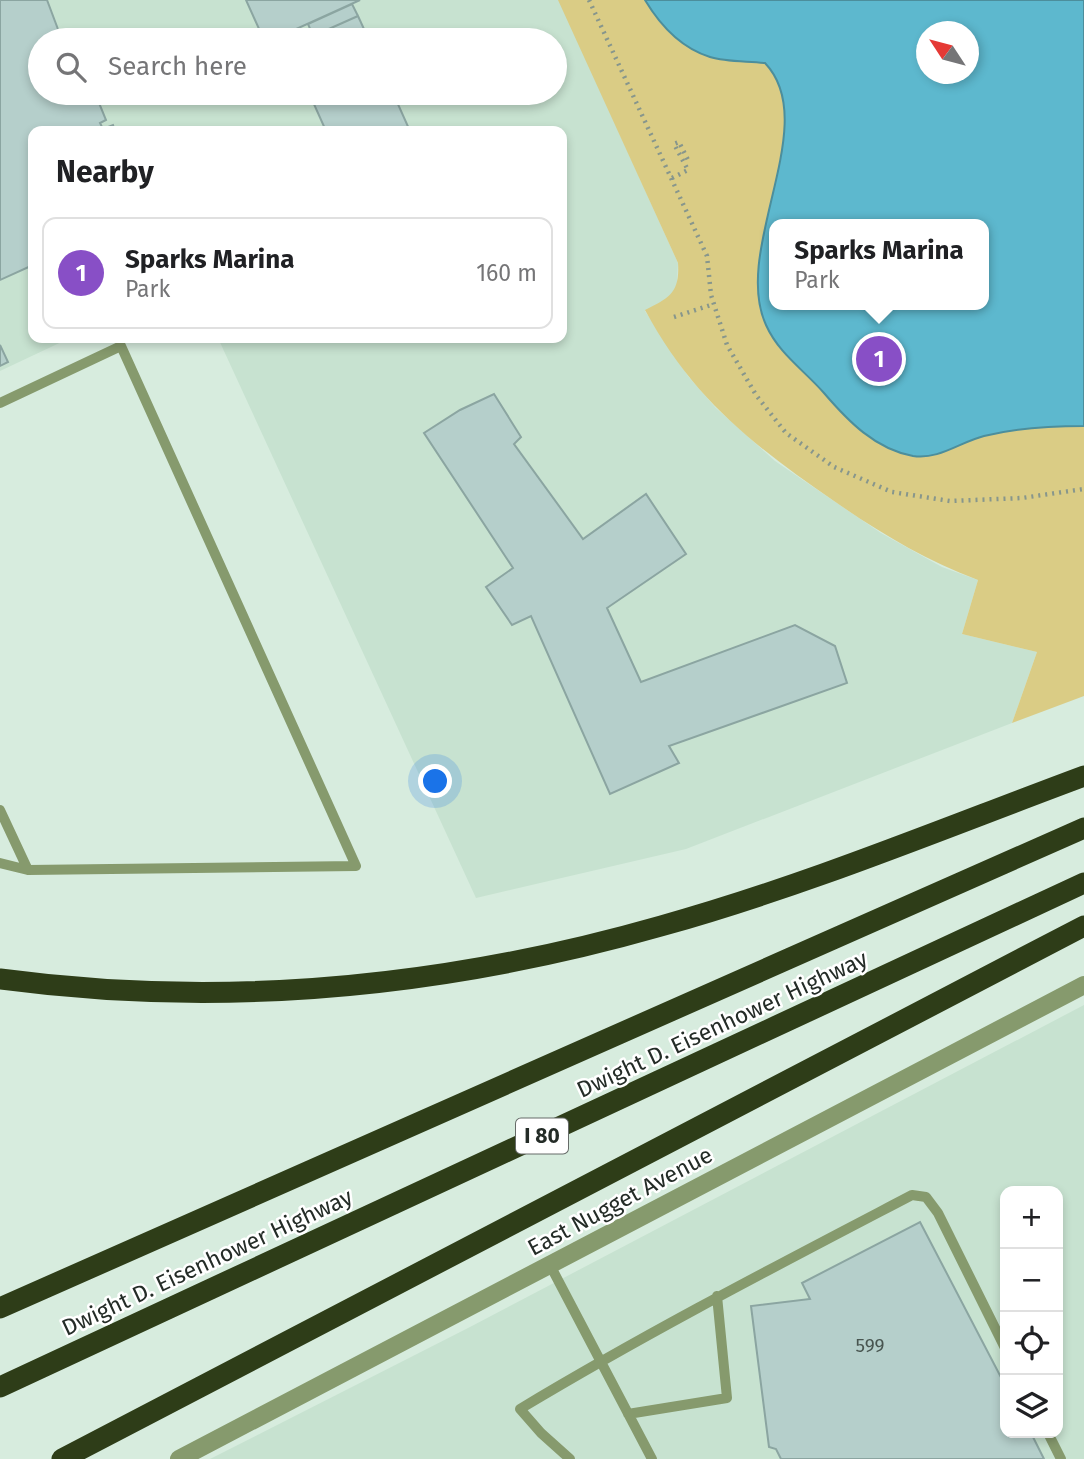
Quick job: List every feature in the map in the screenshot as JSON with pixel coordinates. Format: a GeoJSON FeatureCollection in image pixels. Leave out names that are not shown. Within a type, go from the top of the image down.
{"type":"FeatureCollection","features":[{"type":"Feature","properties":{"kind":"highway"},"geometry":{"type":"LineString","coordinates":[[0,979],[48,985],[195,993],[277,992],[364,986],[510,964],[661,926],[743,901],[1084,776]]}},
{"type":"Feature","properties":{"kind":"highway","name":"Dwight D. Eisenhower Highway"},"geometry":{"type":"LineString","coordinates":[[0,1308],[1084,828]]}},
{"type":"Feature","properties":{"kind":"highway","name":"Dwight D. Eisenhower Highway"},"geometry":{"type":"LineString","coordinates":[[0,1387],[1084,883]]}},
{"type":"Feature","properties":{"kind":"highway"},"geometry":{"type":"LineString","coordinates":[[62,1459],[1084,926]]}},
{"type":"Feature","properties":{"kind":"street","name":"East Nugget Avenue"},"geometry":{"type":"LineString","coordinates":[[179,1459],[1084,985]]}},
{"type":"Feature","properties":{"kind":"lane"},"geometry":{"type":"LineString","coordinates":[[0,403],[121,345],[356,866],[28,870],[0,863]]}},
{"type":"Feature","properties":{"kind":"lane"},"geometry":{"type":"LineString","coordinates":[[0,810],[28,870]]}},
{"type":"Feature","properties":{"kind":"lane"},"geometry":{"type":"LineString","coordinates":[[570,1459],[541,1433],[520,1409],[600,1360],[717,1296],[912,1195],[926,1197],[938,1213],[1000,1338]]}},
{"type":"Feature","properties":{"kind":"lane"},"geometry":{"type":"LineString","coordinates":[[550,1265],[652,1459]]}},
{"type":"Feature","properties":{"kind":"lane"},"geometry":{"type":"LineString","coordinates":[[628,1414],[727,1398],[717,1296]]}},
{"type":"Feature","properties":{"kind":"lane"},"geometry":{"type":"LineString","coordinates":[[1050,1438],[1061,1459]]}},
{"type":"Feature","properties":{"kind":"path"},"geometry":{"type":"LineString","coordinates":[[589,0],[706,256],[714,304],[727,345],[756,395],[786,433],[834,467],[892,492],[950,501],[1021,498],[1084,489]]}},
{"type":"Feature","properties":{"kind":"path"},"geometry":{"type":"LineString","coordinates":[[672,178],[688,170],[674,144],[679,142],[689,162]]}},
{"type":"Feature","properties":{"kind":"path"},"geometry":{"type":"LineString","coordinates":[[674,317],[714,304]]}},
{"type":"Feature","properties":{"kind":"shaded area"},"geometry":{"type":"Polygon","coordinates":[[[0,0],[559,0],[678,263],[677,286],[668,299],[645,311],[688,376],[716,408],[775,461],[881,533],[942,567],[978,580],[962,634],[1037,652],[1012,723],[686,849],[476,898],[220,343],[567,343],[567,126],[28,126],[28,343],[59,343],[0,371],[0,0]]]}},
{"type":"Feature","properties":{"kind":"shaded area"},"geometry":{"type":"Polygon","coordinates":[[[558,0],[1084,0],[1084,696],[1012,723],[1037,652],[962,634],[978,580],[921,555],[851,513],[751,440],[704,395],[663,341],[645,310],[667,298],[677,281],[678,263],[558,0]]]}},
{"type":"Feature","properties":{"kind":"shaded area"},"geometry":{"type":"Polygon","coordinates":[[[1084,1005],[1084,1459],[210,1459],[470,1327],[1084,1005]]]}},
{"type":"Feature","properties":{"kind":"water"},"geometry":{"type":"Polygon","coordinates":[[[645,0],[1084,0],[1084,426],[996,433],[923,457],[886,447],[863,432],[843,414],[778,345],[766,325],[758,294],[759,261],[782,153],[785,119],[780,89],[765,63],[710,57],[690,48],[672,34],[645,0]]]}},
{"type":"Feature","properties":{"kind":"building"},"geometry":{"type":"Polygon","coordinates":[[[0,0],[47,0],[58,28],[28,28],[28,105],[100,105],[106,120],[100,123],[102,126],[28,126],[28,267],[0,280],[0,0]]]}},
{"type":"Feature","properties":{"kind":"building"},"geometry":{"type":"Polygon","coordinates":[[[246,0],[360,0],[298,28],[259,28],[246,0]]]}},
{"type":"Feature","properties":{"kind":"building"},"geometry":{"type":"Polygon","coordinates":[[[352,4],[358,16],[331,28],[310,28],[308,24],[352,4]]]}},
{"type":"Feature","properties":{"kind":"building"},"geometry":{"type":"Polygon","coordinates":[[[358,16],[364,28],[331,28],[358,16]]]}},
{"type":"Feature","properties":{"kind":"building"},"geometry":{"type":"Polygon","coordinates":[[[314,105],[398,105],[408,126],[324,126],[314,105]]]}},
{"type":"Feature","properties":{"kind":"building"},"geometry":{"type":"Polygon","coordinates":[[[0,345],[8,362],[0,366],[0,345]]]}},
{"type":"Feature","properties":{"kind":"building"},"geometry":{"type":"Polygon","coordinates":[[[494,394],[521,437],[514,444],[583,539],[646,494],[686,554],[607,608],[641,682],[795,625],[835,646],[847,683],[669,746],[679,763],[610,794],[531,616],[512,625],[486,587],[513,568],[424,433],[460,410],[494,394]]]}},
{"type":"Feature","properties":{"kind":"building"},"geometry":{"type":"Polygon","coordinates":[[[920,1222],[1000,1375],[1000,1438],[1034,1438],[1044,1459],[781,1459],[776,1449],[769,1447],[751,1306],[810,1299],[802,1283],[920,1222]]]}},
{"type":"Feature","properties":{"kind":"place","name":"Sparks Marina"},"geometry":{"type":"Point","coordinates":[879,359]}}]}
